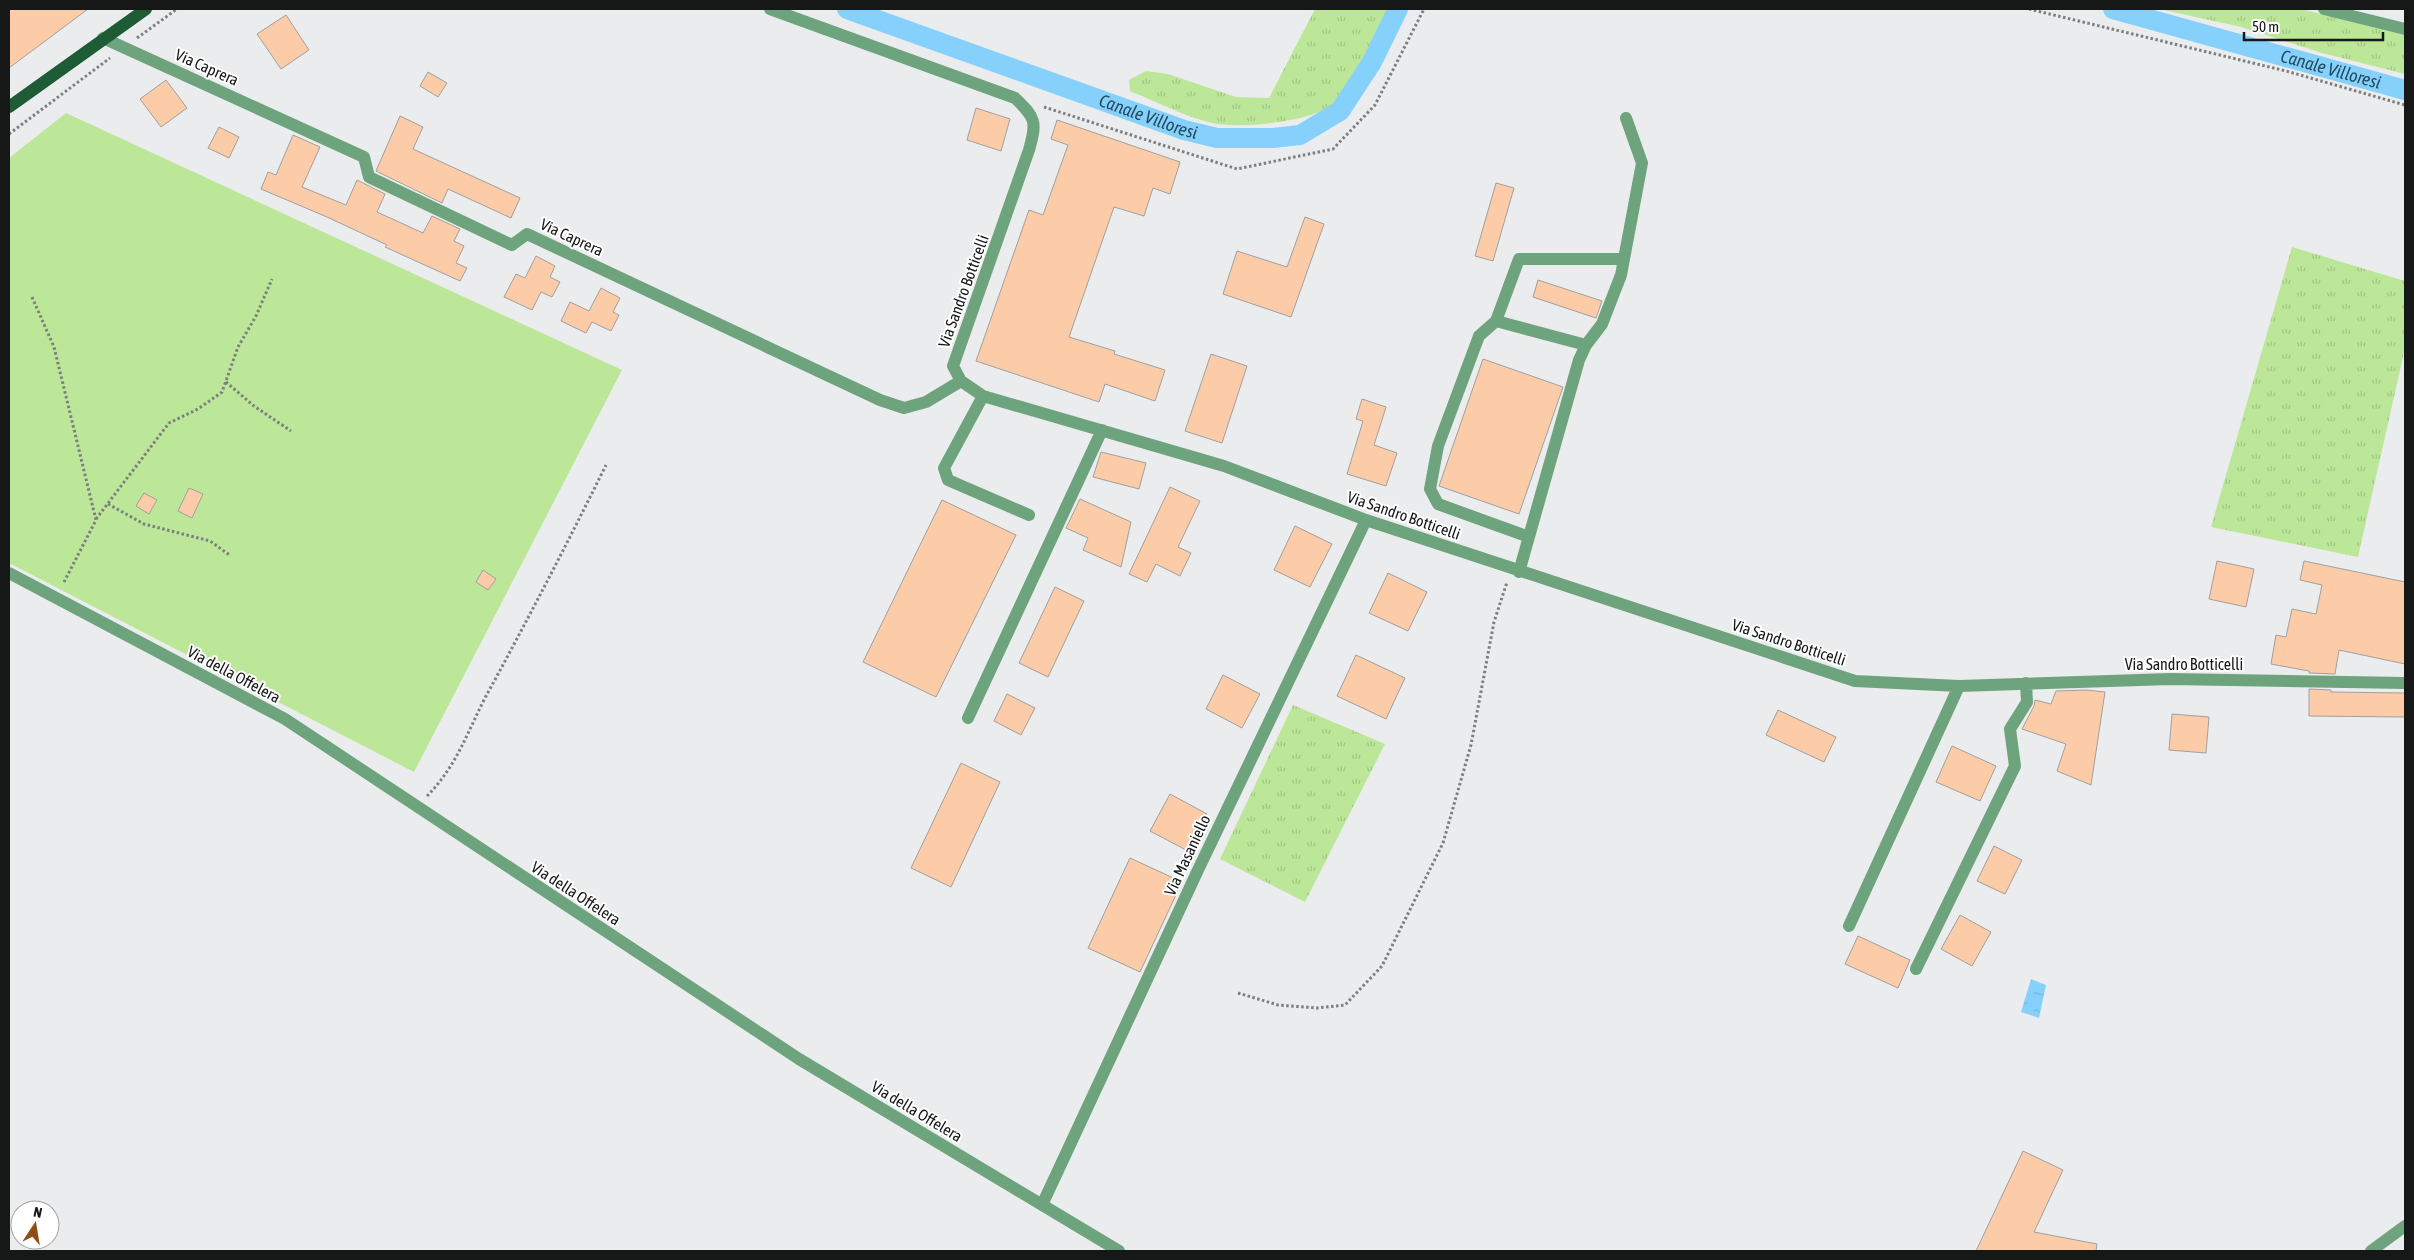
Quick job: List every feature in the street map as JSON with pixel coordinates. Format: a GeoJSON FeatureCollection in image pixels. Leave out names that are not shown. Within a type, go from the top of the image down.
{"type":"FeatureCollection","features":[{"type":"Feature","properties":{"kind":"main road"},"geometry":{"type":"LineString","coordinates":[[9,107],[146,9]]}},
{"type":"Feature","properties":{"kind":"street","name":"Via Sandro Botticelli"},"geometry":{"type":"LineString","coordinates":[[770,9],[1015,98],[1032,114],[1034,132],[1029,150],[953,366],[961,381],[983,396],[1224,466],[1366,520],[1855,681],[1958,686],[2170,679],[2405,683]]}},
{"type":"Feature","properties":{"kind":"street"},"geometry":{"type":"LineString","coordinates":[[2324,9],[2405,30]]}},
{"type":"Feature","properties":{"kind":"street","name":"Via Caprera"},"geometry":{"type":"LineString","coordinates":[[103,38],[364,157],[369,177],[512,244],[527,234],[880,400],[904,408],[926,402],[961,381]]}},
{"type":"Feature","properties":{"kind":"street"},"geometry":{"type":"LineString","coordinates":[[1515,570],[1529,538],[1579,360],[1586,345],[1602,324],[1621,275],[1642,163],[1626,118]]}},
{"type":"Feature","properties":{"kind":"street"},"geometry":{"type":"LineString","coordinates":[[1529,538],[1438,504],[1430,489],[1438,446],[1479,336],[1496,320],[1519,259],[1624,259]]}},
{"type":"Feature","properties":{"kind":"street"},"geometry":{"type":"LineString","coordinates":[[1496,320],[1586,345]]}},
{"type":"Feature","properties":{"kind":"street"},"geometry":{"type":"LineString","coordinates":[[983,396],[944,468],[948,480],[1029,515]]}},
{"type":"Feature","properties":{"kind":"street"},"geometry":{"type":"LineString","coordinates":[[968,718],[1102,430]]}},
{"type":"Feature","properties":{"kind":"street","name":"Via Masaniello"},"geometry":{"type":"LineString","coordinates":[[1042,1205],[1198,870],[1366,520]]}},
{"type":"Feature","properties":{"kind":"street","name":"Via della Offelera"},"geometry":{"type":"LineString","coordinates":[[9,573],[285,719],[799,1059],[1119,1251]]}},
{"type":"Feature","properties":{"kind":"street"},"geometry":{"type":"LineString","coordinates":[[1916,969],[2015,766],[2010,729],[2026,702],[2026,683]]}},
{"type":"Feature","properties":{"kind":"street"},"geometry":{"type":"LineString","coordinates":[[1849,926],[1958,686]]}},
{"type":"Feature","properties":{"kind":"street"},"geometry":{"type":"LineString","coordinates":[[2371,1251],[2405,1226]]}},
{"type":"Feature","properties":{"kind":"path"},"geometry":{"type":"LineString","coordinates":[[9,134],[177,9]]}},
{"type":"Feature","properties":{"kind":"path"},"geometry":{"type":"LineString","coordinates":[[1043,107],[1237,168],[1333,149],[1375,104],[1424,9]]}},
{"type":"Feature","properties":{"kind":"path"},"geometry":{"type":"LineString","coordinates":[[2029,9],[2286,71],[2405,106]]}},
{"type":"Feature","properties":{"kind":"path"},"geometry":{"type":"LineString","coordinates":[[56,598],[96,520],[169,423],[206,404],[222,392],[238,347],[256,316],[272,279]]}},
{"type":"Feature","properties":{"kind":"path"},"geometry":{"type":"LineString","coordinates":[[32,297],[54,347],[96,520]]}},
{"type":"Feature","properties":{"kind":"path"},"geometry":{"type":"LineString","coordinates":[[226,382],[254,406],[291,431]]}},
{"type":"Feature","properties":{"kind":"path"},"geometry":{"type":"LineString","coordinates":[[416,806],[436,787],[459,754],[479,710],[524,628],[606,465]]}},
{"type":"Feature","properties":{"kind":"path"},"geometry":{"type":"LineString","coordinates":[[108,504],[144,524],[210,541],[231,556]]}},
{"type":"Feature","properties":{"kind":"path"},"geometry":{"type":"LineString","coordinates":[[1238,993],[1278,1005],[1317,1008],[1344,1005],[1382,966],[1443,843],[1471,745],[1494,622],[1515,570]]}},
{"type":"Feature","properties":{"kind":"green space"},"geometry":{"type":"Polygon","coordinates":[[[1315,9],[1391,9],[1364,61],[1347,88],[1339,99],[1320,112],[1273,123],[1224,125],[1192,117],[1130,91],[1129,80],[1146,71],[1168,74],[1236,97],[1269,98],[1315,9]]]}},
{"type":"Feature","properties":{"kind":"green space"},"geometry":{"type":"Polygon","coordinates":[[[2159,9],[2301,9],[2405,35],[2405,74],[2322,53],[2241,27],[2159,9]]]}},
{"type":"Feature","properties":{"kind":"green space"},"geometry":{"type":"Polygon","coordinates":[[[66,113],[622,370],[414,772],[9,563],[9,158],[66,113]]]}},
{"type":"Feature","properties":{"kind":"green space"},"geometry":{"type":"Polygon","coordinates":[[[2292,247],[2405,281],[2405,348],[2358,557],[2211,527],[2292,247]]]}},
{"type":"Feature","properties":{"kind":"green space"},"geometry":{"type":"Polygon","coordinates":[[[1293,705],[1385,744],[1305,902],[1220,859],[1293,705]]]}},
{"type":"Feature","properties":{"kind":"water"},"geometry":{"type":"Polygon","coordinates":[[[2031,979],[2046,985],[2039,1018],[2021,1012],[2031,979]]]}},
{"type":"Feature","properties":{"kind":"building"},"geometry":{"type":"Polygon","coordinates":[[[9,9],[88,9],[9,68],[9,9]]]}},
{"type":"Feature","properties":{"kind":"building"},"geometry":{"type":"Polygon","coordinates":[[[286,15],[309,50],[281,69],[257,34],[286,15]]]}},
{"type":"Feature","properties":{"kind":"building"},"geometry":{"type":"Polygon","coordinates":[[[428,72],[447,83],[438,97],[420,86],[428,72]]]}},
{"type":"Feature","properties":{"kind":"building"},"geometry":{"type":"Polygon","coordinates":[[[166,80],[187,108],[161,127],[140,99],[166,80]]]}},
{"type":"Feature","properties":{"kind":"building"},"geometry":{"type":"Polygon","coordinates":[[[976,108],[1010,119],[1001,151],[967,140],[976,108]]]}},
{"type":"Feature","properties":{"kind":"building"},"geometry":{"type":"Polygon","coordinates":[[[400,116],[423,127],[413,149],[520,198],[511,218],[448,189],[442,203],[376,171],[400,116]]]}},
{"type":"Feature","properties":{"kind":"building"},"geometry":{"type":"Polygon","coordinates":[[[1057,120],[1180,162],[1170,194],[1153,188],[1144,216],[1114,207],[1069,337],[1115,351],[1114,354],[1165,370],[1155,401],[1105,384],[1099,402],[976,361],[1029,210],[1043,215],[1068,145],[1051,139],[1057,120]]]}},
{"type":"Feature","properties":{"kind":"building"},"geometry":{"type":"Polygon","coordinates":[[[219,127],[239,137],[229,158],[208,148],[219,127]]]}},
{"type":"Feature","properties":{"kind":"building"},"geometry":{"type":"Polygon","coordinates":[[[293,135],[320,147],[302,187],[346,205],[357,180],[385,194],[377,212],[423,233],[432,216],[460,229],[454,241],[464,246],[456,263],[467,268],[460,281],[385,247],[387,245],[327,217],[261,189],[268,172],[276,175],[293,135]]]}},
{"type":"Feature","properties":{"kind":"building"},"geometry":{"type":"Polygon","coordinates":[[[1496,183],[1514,188],[1493,261],[1475,256],[1496,183]]]}},
{"type":"Feature","properties":{"kind":"building"},"geometry":{"type":"Polygon","coordinates":[[[1305,217],[1324,224],[1291,317],[1223,294],[1237,251],[1287,267],[1305,217]]]}},
{"type":"Feature","properties":{"kind":"building"},"geometry":{"type":"Polygon","coordinates":[[[536,256],[555,266],[550,277],[560,282],[552,297],[541,292],[532,310],[504,297],[516,274],[525,278],[536,256]]]}},
{"type":"Feature","properties":{"kind":"building"},"geometry":{"type":"Polygon","coordinates":[[[1538,280],[1602,301],[1596,318],[1533,297],[1538,280]]]}},
{"type":"Feature","properties":{"kind":"building"},"geometry":{"type":"Polygon","coordinates":[[[601,288],[620,298],[613,312],[619,315],[611,331],[592,322],[586,333],[561,321],[570,302],[589,311],[601,288]]]}},
{"type":"Feature","properties":{"kind":"building"},"geometry":{"type":"Polygon","coordinates":[[[1211,354],[1247,366],[1222,443],[1185,431],[1211,354]]]}},
{"type":"Feature","properties":{"kind":"building"},"geometry":{"type":"Polygon","coordinates":[[[1483,359],[1563,387],[1519,514],[1439,486],[1483,359]]]}},
{"type":"Feature","properties":{"kind":"building"},"geometry":{"type":"Polygon","coordinates":[[[1362,399],[1386,407],[1374,445],[1397,453],[1386,486],[1347,474],[1363,421],[1356,419],[1362,399]]]}},
{"type":"Feature","properties":{"kind":"building"},"geometry":{"type":"Polygon","coordinates":[[[1101,452],[1146,463],[1139,489],[1093,477],[1101,452]]]}},
{"type":"Feature","properties":{"kind":"building"},"geometry":{"type":"Polygon","coordinates":[[[1170,487],[1200,501],[1178,547],[1191,553],[1180,576],[1156,564],[1147,582],[1129,574],[1170,487]]]}},
{"type":"Feature","properties":{"kind":"building"},"geometry":{"type":"Polygon","coordinates":[[[189,488],[203,494],[192,518],[178,511],[189,488]]]}},
{"type":"Feature","properties":{"kind":"building"},"geometry":{"type":"Polygon","coordinates":[[[144,493],[157,500],[149,514],[136,506],[144,493]]]}},
{"type":"Feature","properties":{"kind":"building"},"geometry":{"type":"Polygon","coordinates":[[[1080,499],[1131,522],[1121,567],[1083,550],[1088,538],[1066,528],[1080,499]]]}},
{"type":"Feature","properties":{"kind":"building"},"geometry":{"type":"Polygon","coordinates":[[[942,500],[1016,535],[936,697],[863,662],[942,500]]]}},
{"type":"Feature","properties":{"kind":"building"},"geometry":{"type":"Polygon","coordinates":[[[1295,526],[1332,544],[1310,587],[1274,570],[1295,526]]]}},
{"type":"Feature","properties":{"kind":"building"},"geometry":{"type":"Polygon","coordinates":[[[2217,561],[2254,569],[2246,607],[2209,599],[2217,561]]]}},
{"type":"Feature","properties":{"kind":"building"},"geometry":{"type":"Polygon","coordinates":[[[2304,561],[2405,582],[2405,664],[2339,650],[2335,674],[2309,673],[2309,671],[2271,664],[2276,635],[2286,637],[2292,609],[2316,614],[2322,585],[2300,580],[2304,561]]]}},
{"type":"Feature","properties":{"kind":"building"},"geometry":{"type":"Polygon","coordinates":[[[483,570],[496,579],[488,590],[476,582],[483,570]]]}},
{"type":"Feature","properties":{"kind":"building"},"geometry":{"type":"Polygon","coordinates":[[[1388,573],[1427,592],[1408,631],[1369,613],[1388,573]]]}},
{"type":"Feature","properties":{"kind":"building"},"geometry":{"type":"Polygon","coordinates":[[[1055,587],[1084,601],[1048,677],[1019,663],[1055,587]]]}},
{"type":"Feature","properties":{"kind":"building"},"geometry":{"type":"Polygon","coordinates":[[[1356,655],[1405,678],[1386,719],[1337,696],[1356,655]]]}},
{"type":"Feature","properties":{"kind":"building"},"geometry":{"type":"Polygon","coordinates":[[[1223,675],[1260,694],[1242,728],[1206,709],[1223,675]]]}},
{"type":"Feature","properties":{"kind":"building"},"geometry":{"type":"Polygon","coordinates":[[[2309,689],[2331,690],[2331,692],[2405,693],[2405,717],[2309,716],[2309,689]]]}},
{"type":"Feature","properties":{"kind":"building"},"geometry":{"type":"Polygon","coordinates":[[[2086,690],[2105,692],[2091,785],[2057,771],[2066,744],[2022,729],[2034,706],[2035,700],[2051,704],[2056,691],[2086,690]]]}},
{"type":"Feature","properties":{"kind":"building"},"geometry":{"type":"Polygon","coordinates":[[[1007,694],[1035,708],[1021,735],[994,721],[1007,694]]]}},
{"type":"Feature","properties":{"kind":"building"},"geometry":{"type":"Polygon","coordinates":[[[1778,710],[1836,737],[1824,762],[1766,735],[1778,710]]]}},
{"type":"Feature","properties":{"kind":"building"},"geometry":{"type":"Polygon","coordinates":[[[2172,714],[2209,717],[2206,753],[2169,750],[2172,714]]]}},
{"type":"Feature","properties":{"kind":"building"},"geometry":{"type":"Polygon","coordinates":[[[1952,746],[1996,766],[1980,801],[1936,782],[1952,746]]]}},
{"type":"Feature","properties":{"kind":"building"},"geometry":{"type":"Polygon","coordinates":[[[961,763],[1000,782],[951,887],[911,868],[961,763]]]}},
{"type":"Feature","properties":{"kind":"building"},"geometry":{"type":"Polygon","coordinates":[[[1170,794],[1207,814],[1188,851],[1150,831],[1170,794]]]}},
{"type":"Feature","properties":{"kind":"building"},"geometry":{"type":"Polygon","coordinates":[[[1994,846],[2022,860],[2005,894],[1977,881],[1994,846]]]}},
{"type":"Feature","properties":{"kind":"building"},"geometry":{"type":"Polygon","coordinates":[[[1130,858],[1182,882],[1140,972],[1088,948],[1130,858]]]}},
{"type":"Feature","properties":{"kind":"building"},"geometry":{"type":"Polygon","coordinates":[[[1960,915],[1991,932],[1972,966],[1941,949],[1960,915]]]}},
{"type":"Feature","properties":{"kind":"building"},"geometry":{"type":"Polygon","coordinates":[[[1858,936],[1910,960],[1898,988],[1845,964],[1858,936]]]}},
{"type":"Feature","properties":{"kind":"building"},"geometry":{"type":"Polygon","coordinates":[[[2023,1151],[2063,1170],[2034,1232],[2097,1244],[2096,1251],[1976,1251],[2023,1151]]]}},
{"type":"Feature","properties":{"kind":"waterway","name":"Canale Villoresi"},"geometry":{"type":"LineString","coordinates":[[847,9],[1184,130],[1217,138],[1273,138],[1300,135],[1340,111],[1372,62],[1398,9]]}},
{"type":"Feature","properties":{"kind":"waterway","name":"Canale Villoresi"},"geometry":{"type":"LineString","coordinates":[[2113,9],[2405,90]]}}]}
